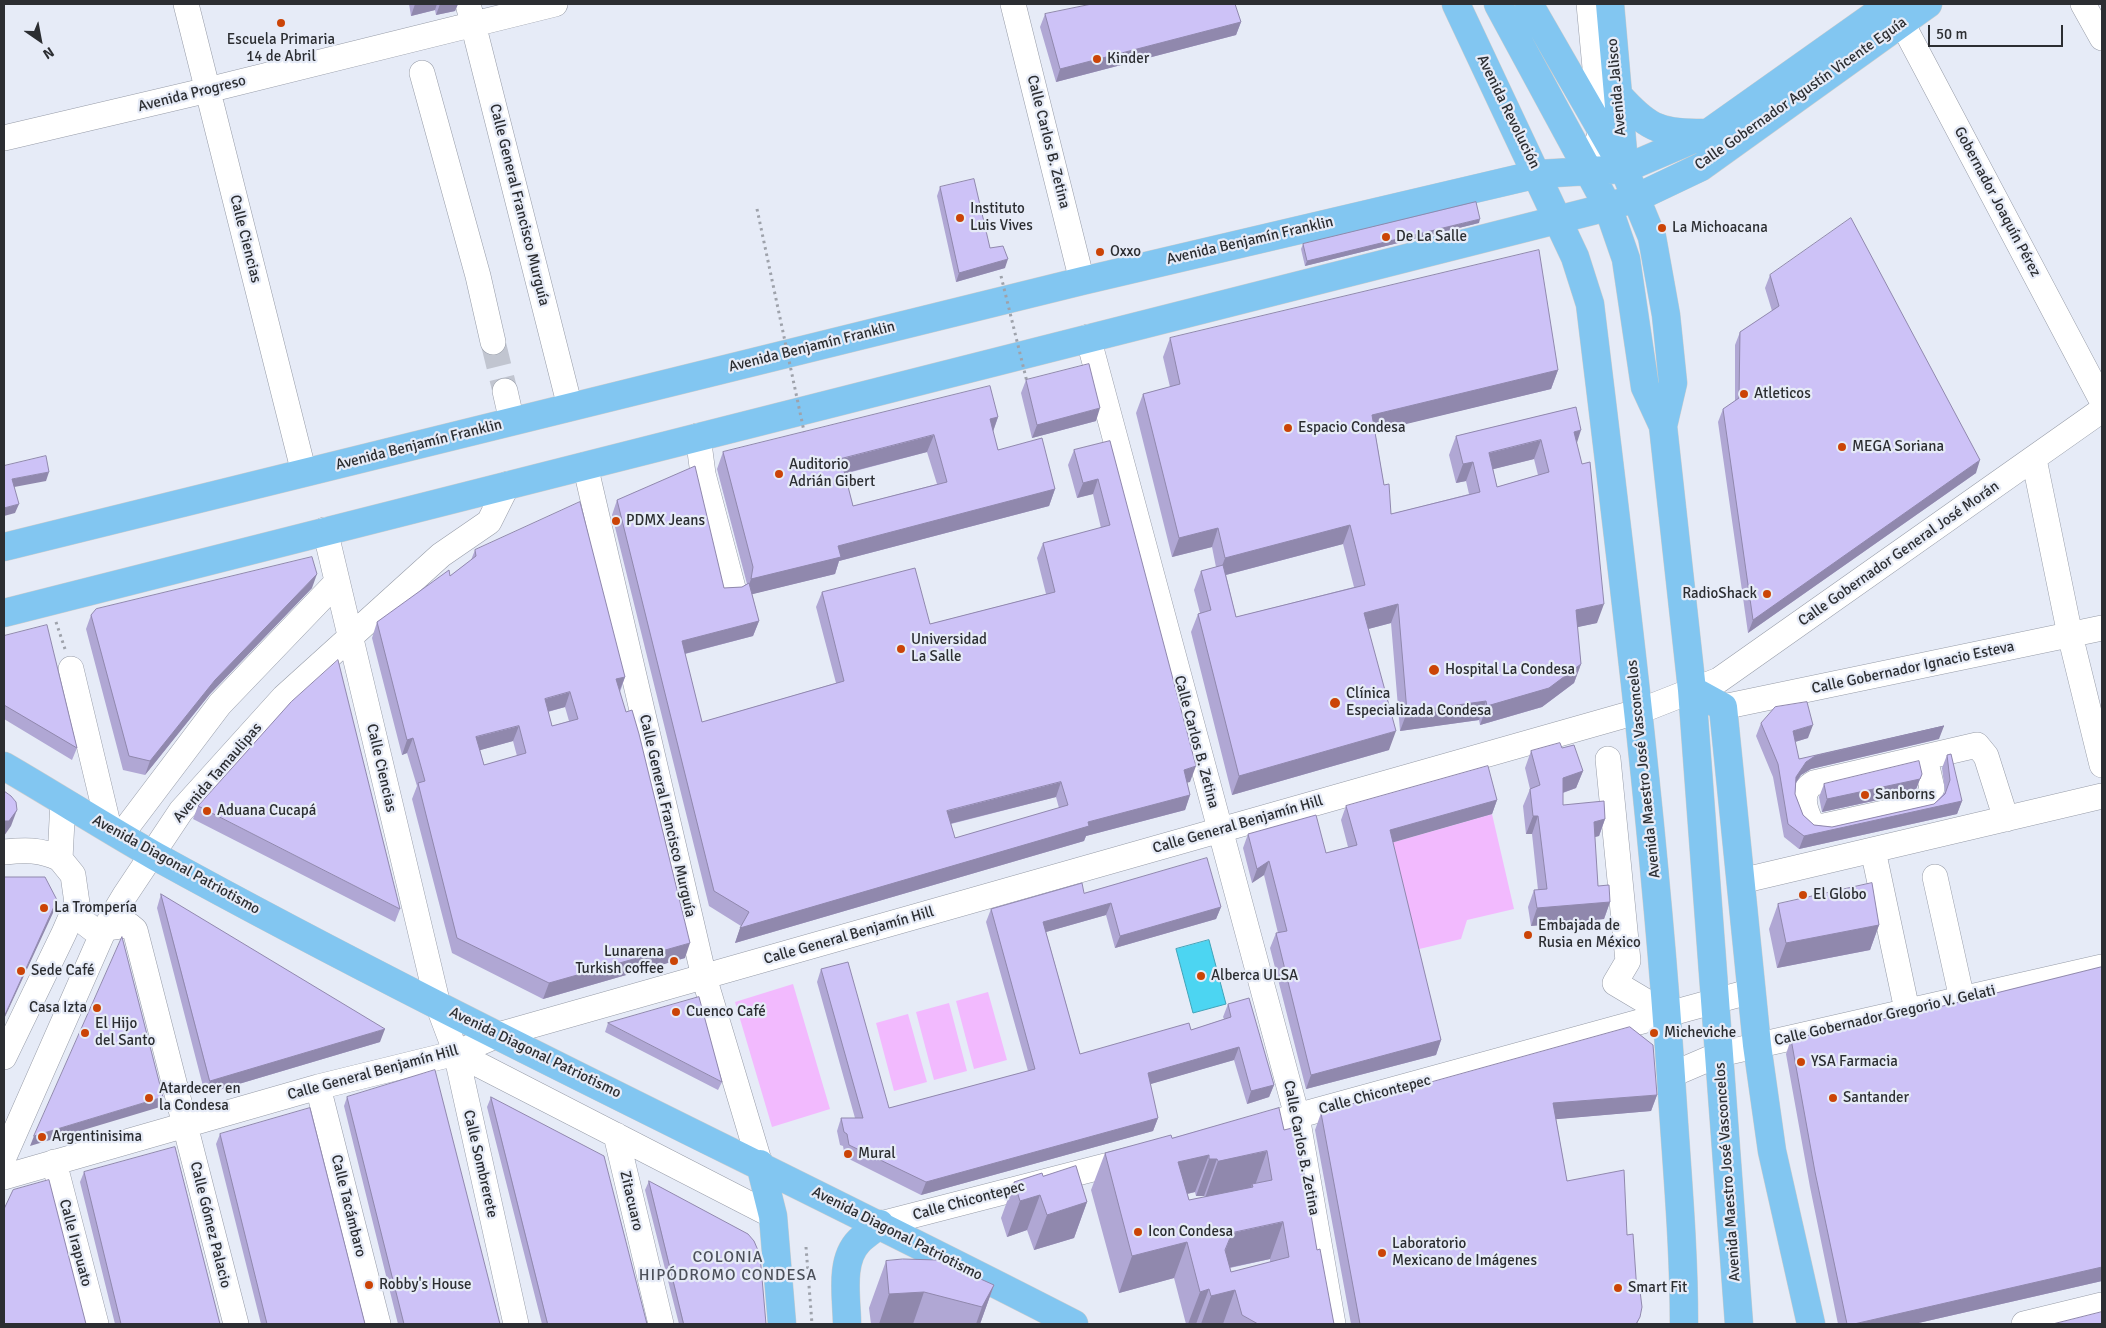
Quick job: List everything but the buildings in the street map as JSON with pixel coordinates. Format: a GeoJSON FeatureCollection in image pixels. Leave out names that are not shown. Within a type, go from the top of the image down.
{"type":"FeatureCollection","features":[{"type":"Feature","properties":{"kind":"main road","name":"Avenida Revolución"},"geometry":{"type":"LineString","coordinates":[[1456,4],[1559,221]]}},
{"type":"Feature","properties":{"kind":"main road"},"geometry":{"type":"LineString","coordinates":[[1498,4],[1608,207]]}},
{"type":"Feature","properties":{"kind":"main road"},"geometry":{"type":"LineString","coordinates":[[1529,4],[1624,169],[1638,197]]}},
{"type":"Feature","properties":{"kind":"main road","name":"Avenida Jalisco"},"geometry":{"type":"LineString","coordinates":[[1610,4],[1624,169]]}},
{"type":"Feature","properties":{"kind":"main road","name":"Calle Gobernador Agustín Vicente Eguía"},"geometry":{"type":"LineString","coordinates":[[1624,169],[1708,133],[1894,10],[1928,4]]}},
{"type":"Feature","properties":{"kind":"main road","name":"Calle Gobernador Agustín Vicente Eguía"},"geometry":{"type":"LineString","coordinates":[[1559,221],[1638,197],[1701,167],[1894,10]]}},
{"type":"Feature","properties":{"kind":"main road"},"geometry":{"type":"LineString","coordinates":[[1618,95],[1645,122],[1664,131],[1682,134],[1708,133]]}},
{"type":"Feature","properties":{"kind":"main road","name":"Avenida Benjamín Franklin"},"geometry":{"type":"LineString","coordinates":[[4,548],[1082,281],[1538,174],[1624,169]]}},
{"type":"Feature","properties":{"kind":"main road","name":"Avenida Maestro José Vasconcelos"},"geometry":{"type":"LineString","coordinates":[[1638,197],[1652,237],[1666,315],[1673,383],[1663,426]]}},
{"type":"Feature","properties":{"kind":"main road","name":"Avenida Maestro José Vasconcelos"},"geometry":{"type":"LineString","coordinates":[[1608,207],[1626,259],[1645,387],[1663,426],[1692,690],[1720,1054],[1738,1324]]}},
{"type":"Feature","properties":{"kind":"main road"},"geometry":{"type":"LineString","coordinates":[[4,612],[1088,337],[1559,221]]}},
{"type":"Feature","properties":{"kind":"main road","name":"Avenida Maestro José Vasconcelos"},"geometry":{"type":"LineString","coordinates":[[1559,221],[1585,282],[1590,304],[1640,711],[1667,1014],[1684,1279],[1684,1324]]}},
{"type":"Feature","properties":{"kind":"main road"},"geometry":{"type":"LineString","coordinates":[[1692,690],[1723,707],[1757,1045],[1779,1188],[1811,1324]]}},
{"type":"Feature","properties":{"kind":"main road","name":"Avenida Diagonal Patriotismo"},"geometry":{"type":"LineString","coordinates":[[4,766],[153,854],[438,1005],[880,1224],[1074,1324]]}},
{"type":"Feature","properties":{"kind":"main road"},"geometry":{"type":"LineString","coordinates":[[760,1164],[773,1216],[782,1324]]}},
{"type":"Feature","properties":{"kind":"main road"},"geometry":{"type":"LineString","coordinates":[[847,1324],[846,1273],[852,1252],[858,1242],[880,1224]]}},
{"type":"Feature","properties":{"kind":"main road"},"geometry":{"type":"LineString","coordinates":[[1669,1324],[1684,1279]]}},
{"type":"Feature","properties":{"kind":"street","name":"Calle Ciencias"},"geometry":{"type":"LineString","coordinates":[[186,4],[304,473]]}},
{"type":"Feature","properties":{"kind":"street","name":"Avenida Progreso"},"geometry":{"type":"LineString","coordinates":[[4,138],[208,90],[471,14],[555,4]]}},
{"type":"Feature","properties":{"kind":"street","name":"Calle Carlos B. Zetina"},"geometry":{"type":"LineString","coordinates":[[1013,4],[1082,281]]}},
{"type":"Feature","properties":{"kind":"street"},"geometry":{"type":"LineString","coordinates":[[1588,171],[1601,131],[1589,4]]}},
{"type":"Feature","properties":{"kind":"street"},"geometry":{"type":"LineString","coordinates":[[2083,4],[2102,38]]}},
{"type":"Feature","properties":{"kind":"street","name":"Gobernador Joaquín Pérez"},"geometry":{"type":"LineString","coordinates":[[1894,10],[2102,400]]}},
{"type":"Feature","properties":{"kind":"street","name":"Calle General Francisco Murguía"},"geometry":{"type":"LineString","coordinates":[[471,14],[570,407]]}},
{"type":"Feature","properties":{"kind":"street"},"geometry":{"type":"LineString","coordinates":[[422,73],[478,276],[493,342]]}},
{"type":"Feature","properties":{"kind":"street","name":"Calle Carlos B. Zetina"},"geometry":{"type":"LineString","coordinates":[[1088,337],[1297,1116],[1333,1324]]}},
{"type":"Feature","properties":{"kind":"street"},"geometry":{"type":"LineString","coordinates":[[504,391],[512,422]]}},
{"type":"Feature","properties":{"kind":"street","name":"Calle Gobernador General José Morán"},"geometry":{"type":"LineString","coordinates":[[1692,690],[1719,680],[2102,410]]}},
{"type":"Feature","properties":{"kind":"street"},"geometry":{"type":"LineString","coordinates":[[698,436],[704,474],[733,588]]}},
{"type":"Feature","properties":{"kind":"street"},"geometry":{"type":"LineString","coordinates":[[2034,459],[2070,635],[2102,765]]}},
{"type":"Feature","properties":{"kind":"street","name":"Calle General Francisco Murguía"},"geometry":{"type":"LineString","coordinates":[[585,465],[704,977],[760,1164]]}},
{"type":"Feature","properties":{"kind":"street","name":"Avenida Tamaulipas"},"geometry":{"type":"LineString","coordinates":[[4,1157],[104,930],[181,811],[284,697],[441,555],[489,522],[508,484]]}},
{"type":"Feature","properties":{"kind":"street","name":"Calle Ciencias"},"geometry":{"type":"LineString","coordinates":[[325,530],[438,1005]]}},
{"type":"Feature","properties":{"kind":"street"},"geometry":{"type":"LineString","coordinates":[[115,832],[220,704],[337,582]]}},
{"type":"Feature","properties":{"kind":"street","name":"Calle Gobernador Ignacio Esteva"},"geometry":{"type":"LineString","coordinates":[[1723,707],[2102,628]]}},
{"type":"Feature","properties":{"kind":"street"},"geometry":{"type":"LineString","coordinates":[[72,669],[115,832]]}},
{"type":"Feature","properties":{"kind":"street","name":"Calle General Benjamín Hill"},"geometry":{"type":"LineString","coordinates":[[4,1177],[318,1087],[456,1053],[498,1035],[1640,711],[1692,690]]}},
{"type":"Feature","properties":{"kind":"street"},"geometry":{"type":"LineString","coordinates":[[1925,758],[1932,788],[1931,795],[1921,805],[1824,826],[1817,826],[1811,822],[1804,799],[1808,786],[1814,783],[1977,745],[1983,750],[2006,818]]}},
{"type":"Feature","properties":{"kind":"street"},"geometry":{"type":"LineString","coordinates":[[1608,759],[1628,962],[1615,983],[1667,1014]]}},
{"type":"Feature","properties":{"kind":"street"},"geometry":{"type":"LineString","coordinates":[[1741,881],[2102,796]]}},
{"type":"Feature","properties":{"kind":"street"},"geometry":{"type":"LineString","coordinates":[[60,859],[63,801]]}},
{"type":"Feature","properties":{"kind":"street"},"geometry":{"type":"LineString","coordinates":[[1872,850],[1907,1010]]}},
{"type":"Feature","properties":{"kind":"street"},"geometry":{"type":"LineString","coordinates":[[4,852],[47,852],[60,859],[72,875],[77,903],[4,1057]]}},
{"type":"Feature","properties":{"kind":"street"},"geometry":{"type":"LineString","coordinates":[[1935,877],[1962,999]]}},
{"type":"Feature","properties":{"kind":"street"},"geometry":{"type":"LineString","coordinates":[[72,914],[94,930],[104,930]]}},
{"type":"Feature","properties":{"kind":"street","name":"Calle Gómez Palacio"},"geometry":{"type":"LineString","coordinates":[[104,930],[129,925],[135,930],[236,1324]]}},
{"type":"Feature","properties":{"kind":"street","name":"Calle Gobernador Gregorio V. Gelati"},"geometry":{"type":"LineString","coordinates":[[1671,1075],[1720,1054],[2102,967]]}},
{"type":"Feature","properties":{"kind":"street","name":"Calle Chicontepec"},"geometry":{"type":"LineString","coordinates":[[1260,1126],[1752,991]]}},
{"type":"Feature","properties":{"kind":"street","name":"Calle Sombrerete"},"geometry":{"type":"LineString","coordinates":[[438,1005],[456,1053],[516,1324]]}},
{"type":"Feature","properties":{"kind":"street"},"geometry":{"type":"LineString","coordinates":[[456,1053],[773,1216]]}},
{"type":"Feature","properties":{"kind":"street","name":"Calle Tacámbaro"},"geometry":{"type":"LineString","coordinates":[[318,1087],[378,1324]]}},
{"type":"Feature","properties":{"kind":"street","name":"Zitacuaro"},"geometry":{"type":"LineString","coordinates":[[616,1135],[660,1324]]}},
{"type":"Feature","properties":{"kind":"street","name":"Calle Chicontepec"},"geometry":{"type":"LineString","coordinates":[[880,1224],[1155,1153]]}},
{"type":"Feature","properties":{"kind":"street","name":"Calle Irapuato"},"geometry":{"type":"LineString","coordinates":[[54,1162],[96,1324]]}},
{"type":"Feature","properties":{"kind":"street"},"geometry":{"type":"LineString","coordinates":[[2024,1324],[2102,1305]]}},
{"type":"Feature","properties":{"kind":"path"},"geometry":{"type":"LineString","coordinates":[[757,209],[806,442]]}},
{"type":"Feature","properties":{"kind":"path"},"geometry":{"type":"LineString","coordinates":[[1001,276],[1027,382],[1036,380]]}},
{"type":"Feature","properties":{"kind":"path"},"geometry":{"type":"LineString","coordinates":[[806,1248],[812,1324]]}},
{"type":"Feature","properties":{"kind":"shaded area"},"geometry":{"type":"Polygon","coordinates":[[[1492,814],[1514,909],[1467,920],[1461,939],[1411,951],[1384,845],[1492,814]]]}},
{"type":"Feature","properties":{"kind":"shaded area"},"geometry":{"type":"Polygon","coordinates":[[[793,984],[830,1109],[772,1127],[735,1002],[793,984]]]}},
{"type":"Feature","properties":{"kind":"shaded area"},"geometry":{"type":"Polygon","coordinates":[[[988,992],[1007,1060],[974,1069],[956,1001],[988,992]]]}},
{"type":"Feature","properties":{"kind":"shaded area"},"geometry":{"type":"Polygon","coordinates":[[[949,1003],[967,1071],[934,1080],[916,1012],[949,1003]]]}},
{"type":"Feature","properties":{"kind":"shaded area"},"geometry":{"type":"Polygon","coordinates":[[[908,1014],[927,1082],[894,1091],[876,1023],[908,1014]]]}},
{"type":"Feature","properties":{"kind":"water","name":"Alberca ULSA"},"geometry":{"type":"Polygon","coordinates":[[[1209,940],[1226,1004],[1193,1013],[1176,949],[1209,940]]]}},
{"type":"Feature","properties":{"kind":"tunnel"},"geometry":{"type":"LineString","coordinates":[[493,342],[505,391]]}},
{"type":"Feature","properties":{"kind":"place","name":"Escuela Primaria 14 de Abril"},"geometry":{"type":"Point","coordinates":[281,23]}},
{"type":"Feature","properties":{"kind":"place","name":"Kinder"},"geometry":{"type":"Point","coordinates":[1097,59]}},
{"type":"Feature","properties":{"kind":"place","name":"Instituto Luis Vives"},"geometry":{"type":"Point","coordinates":[960,218]}},
{"type":"Feature","properties":{"kind":"place","name":"La Michoacana"},"geometry":{"type":"Point","coordinates":[1662,228]}},
{"type":"Feature","properties":{"kind":"place","name":"De La Salle"},"geometry":{"type":"Point","coordinates":[1386,237]}},
{"type":"Feature","properties":{"kind":"place","name":"Oxxo"},"geometry":{"type":"Point","coordinates":[1100,252]}},
{"type":"Feature","properties":{"kind":"place","name":"Atleticos"},"geometry":{"type":"Point","coordinates":[1744,394]}},
{"type":"Feature","properties":{"kind":"place","name":"Espacio Condesa"},"geometry":{"type":"Point","coordinates":[1288,428]}},
{"type":"Feature","properties":{"kind":"place","name":"MEGA Soriana"},"geometry":{"type":"Point","coordinates":[1842,447]}},
{"type":"Feature","properties":{"kind":"place","name":"Auditorio Adrián Gibert"},"geometry":{"type":"Point","coordinates":[779,474]}},
{"type":"Feature","properties":{"kind":"place","name":"PDMX Jeans"},"geometry":{"type":"Point","coordinates":[616,521]}},
{"type":"Feature","properties":{"kind":"place","name":"RadioShack"},"geometry":{"type":"Point","coordinates":[1767,594]}},
{"type":"Feature","properties":{"kind":"place","name":"Universidad La Salle"},"geometry":{"type":"Point","coordinates":[901,649]}},
{"type":"Feature","properties":{"kind":"place","name":"Hospital La Condesa"},"geometry":{"type":"Point","coordinates":[1434,670]}},
{"type":"Feature","properties":{"kind":"place","name":"Clínica Especializada Condesa"},"geometry":{"type":"Point","coordinates":[1335,703]}},
{"type":"Feature","properties":{"kind":"place","name":"Sanborns"},"geometry":{"type":"Point","coordinates":[1865,795]}},
{"type":"Feature","properties":{"kind":"place","name":"Aduana Cucapá"},"geometry":{"type":"Point","coordinates":[207,811]}},
{"type":"Feature","properties":{"kind":"place","name":"El Globo"},"geometry":{"type":"Point","coordinates":[1803,895]}},
{"type":"Feature","properties":{"kind":"place","name":"La Trompería"},"geometry":{"type":"Point","coordinates":[44,908]}},
{"type":"Feature","properties":{"kind":"place","name":"Embajada de Rusia en México"},"geometry":{"type":"Point","coordinates":[1528,935]}},
{"type":"Feature","properties":{"kind":"place","name":"Lunarena Turkish coffee"},"geometry":{"type":"Point","coordinates":[674,961]}},
{"type":"Feature","properties":{"kind":"place","name":"Sede Café"},"geometry":{"type":"Point","coordinates":[21,971]}},
{"type":"Feature","properties":{"kind":"place","name":"Alberca ULSA"},"geometry":{"type":"Point","coordinates":[1201,976]}},
{"type":"Feature","properties":{"kind":"place","name":"Casa Izta"},"geometry":{"type":"Point","coordinates":[97,1008]}},
{"type":"Feature","properties":{"kind":"place","name":"Cuenco Café"},"geometry":{"type":"Point","coordinates":[676,1012]}},
{"type":"Feature","properties":{"kind":"place","name":"El Hijo del Santo"},"geometry":{"type":"Point","coordinates":[85,1033]}},
{"type":"Feature","properties":{"kind":"place","name":"Micheviche"},"geometry":{"type":"Point","coordinates":[1654,1033]}},
{"type":"Feature","properties":{"kind":"place","name":"YSA Farmacia"},"geometry":{"type":"Point","coordinates":[1801,1062]}},
{"type":"Feature","properties":{"kind":"place","name":"Atardecer en la Condesa"},"geometry":{"type":"Point","coordinates":[149,1098]}},
{"type":"Feature","properties":{"kind":"place","name":"Santander"},"geometry":{"type":"Point","coordinates":[1833,1098]}},
{"type":"Feature","properties":{"kind":"place","name":"Argentinisima"},"geometry":{"type":"Point","coordinates":[42,1137]}},
{"type":"Feature","properties":{"kind":"place","name":"Mural"},"geometry":{"type":"Point","coordinates":[848,1154]}},
{"type":"Feature","properties":{"kind":"place","name":"Icon Condesa"},"geometry":{"type":"Point","coordinates":[1138,1232]}},
{"type":"Feature","properties":{"kind":"place","name":"Laboratorio Mexicano de Imágenes"},"geometry":{"type":"Point","coordinates":[1382,1253]}},
{"type":"Feature","properties":{"kind":"place","name":"Robby's House"},"geometry":{"type":"Point","coordinates":[369,1285]}},
{"type":"Feature","properties":{"kind":"place","name":"Smart Fit"},"geometry":{"type":"Point","coordinates":[1618,1288]}},
{"type":"Feature","properties":{"kind":"district","name":"COLONIA HIPÓDROMO CONDESA"},"geometry":{"type":"Point","coordinates":[728,1267]}}]}
